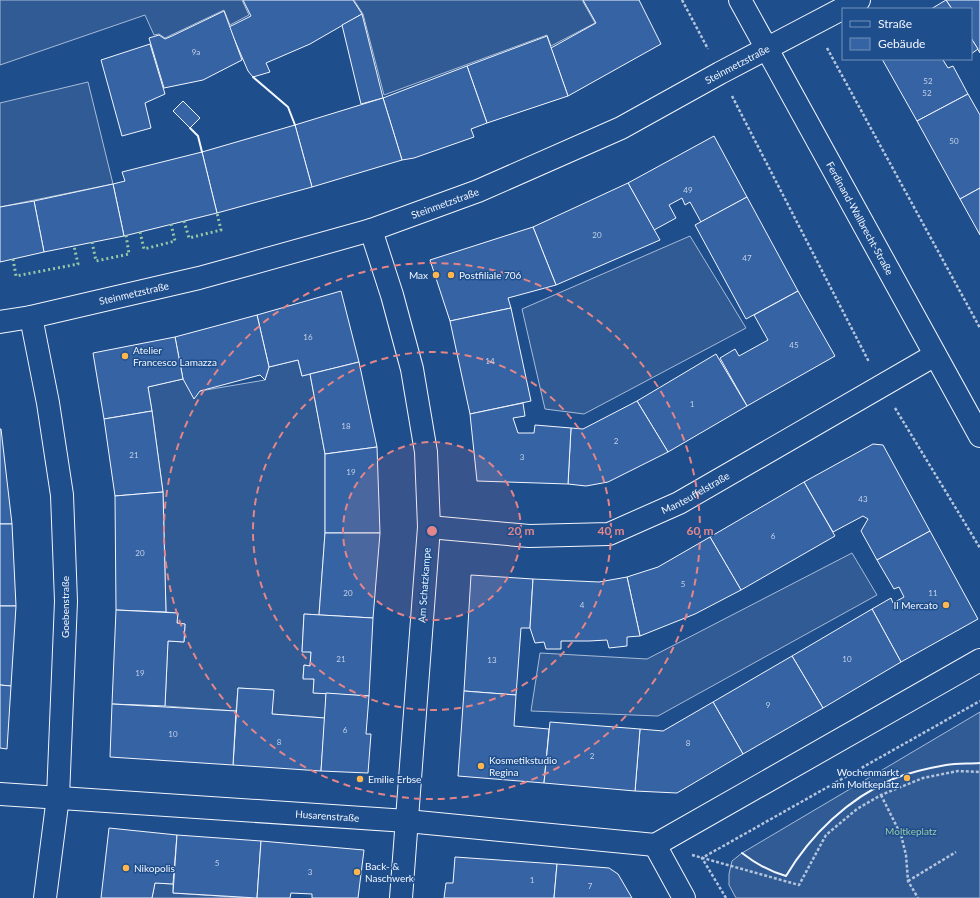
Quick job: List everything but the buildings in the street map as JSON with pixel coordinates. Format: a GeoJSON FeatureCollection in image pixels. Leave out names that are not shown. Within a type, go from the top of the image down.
{"type":"FeatureCollection","features":[{"type":"Feature","properties":{"kind":"street","name":"Ferdinand-Wallbrecht-Straße"},"geometry":{"type":"LineString","coordinates":[[740,0],[980,436]]}},
{"type":"Feature","properties":{"kind":"street","name":"Steinmetzstraße"},"geometry":{"type":"LineString","coordinates":[[844,8],[859,0]]}},
{"type":"Feature","properties":{"kind":"street","name":"Steinmetzstraße"},"geometry":{"type":"LineString","coordinates":[[0,322],[31,317],[199,278],[371,230],[478,191],[614,131],[842,9]]}},
{"type":"Feature","properties":{"kind":"street","name":"Am Schatzkampe"},"geometry":{"type":"LineString","coordinates":[[371,230],[392,295],[412,369],[426,452],[429,527],[401,898]]}},
{"type":"Feature","properties":{"kind":"street","name":"Goebenstraße"},"geometry":{"type":"LineString","coordinates":[[31,317],[48,403],[62,495],[66,601],[58,797],[45,898]]}},
{"type":"Feature","properties":{"kind":"street","name":"Manteuffelstraße"},"geometry":{"type":"LineString","coordinates":[[429,527],[529,536],[609,534],[679,503],[935,355]]}},
{"type":"Feature","properties":{"kind":"street"},"geometry":{"type":"LineString","coordinates":[[684,898],[655,845],[980,660]]}},
{"type":"Feature","properties":{"kind":"street","name":"Husarenstraße"},"geometry":{"type":"LineString","coordinates":[[0,794],[407,821],[655,845]]}},
{"type":"Feature","properties":{"kind":"path"},"geometry":{"type":"LineString","coordinates":[[682,0],[881,385],[980,548]]}},
{"type":"Feature","properties":{"kind":"path"},"geometry":{"type":"LineString","coordinates":[[814,24],[980,328]]}},
{"type":"Feature","properties":{"kind":"path"},"geometry":{"type":"LineString","coordinates":[[702,858],[980,701]]}},
{"type":"Feature","properties":{"kind":"path"},"geometry":{"type":"LineString","coordinates":[[655,845],[799,885],[826,835],[857,808],[881,795],[923,778],[958,771],[980,772]]}},
{"type":"Feature","properties":{"kind":"path"},"geometry":{"type":"LineString","coordinates":[[881,795],[901,835],[906,855],[908,881],[918,898]]}},
{"type":"Feature","properties":{"kind":"path"},"geometry":{"type":"LineString","coordinates":[[908,881],[956,852]]}},
{"type":"Feature","properties":{"kind":"path"},"geometry":{"type":"LineString","coordinates":[[702,858],[726,898]]}},
{"type":"Feature","properties":{"kind":"shaded area"},"geometry":{"type":"Polygon","coordinates":[[[0,0],[242,0],[249,15],[230,25],[224,10],[165,38],[159,34],[154,35],[145,15],[0,65],[0,0]]]}},
{"type":"Feature","properties":{"kind":"shaded area"},"geometry":{"type":"Polygon","coordinates":[[[354,0],[582,0],[595,23],[551,46],[547,35],[384,95],[363,14],[354,0]]]}},
{"type":"Feature","properties":{"kind":"shaded area"},"geometry":{"type":"Polygon","coordinates":[[[88,82],[113,184],[0,207],[0,103],[88,82]]]}},
{"type":"Feature","properties":{"kind":"shaded area"},"geometry":{"type":"Polygon","coordinates":[[[690,236],[746,328],[584,414],[545,409],[522,309],[690,236]]]}},
{"type":"Feature","properties":{"kind":"shaded area"},"geometry":{"type":"Polygon","coordinates":[[[298,360],[302,376],[310,374],[325,454],[325,533],[319,615],[304,614],[302,651],[311,652],[310,666],[304,665],[303,678],[314,679],[314,693],[326,693],[325,718],[272,714],[273,690],[238,688],[236,711],[165,706],[168,641],[184,642],[185,624],[177,623],[178,613],[166,612],[163,492],[148,387],[183,379],[200,391],[265,380],[269,367],[298,360]]]}},
{"type":"Feature","properties":{"kind":"shaded area"},"geometry":{"type":"Polygon","coordinates":[[[852,553],[877,595],[658,716],[531,711],[540,653],[647,659],[852,553]]]}},
{"type":"Feature","properties":{"kind":"shaded area","name":"Moltkeplatz"},"geometry":{"type":"Polygon","coordinates":[[[980,712],[980,898],[736,898],[729,885],[729,874],[732,861],[742,853],[980,712]]]}},
{"type":"Feature","properties":{"kind":"shaded area"},"geometry":{"type":"Polygon","coordinates":[[[155,883],[173,884],[173,893],[248,898],[152,898],[155,883]]]}},
{"type":"Feature","properties":{"kind":"hedge"},"geometry":{"type":"LineString","coordinates":[[184,221],[189,238],[221,230],[217,213]]}},
{"type":"Feature","properties":{"kind":"hedge"},"geometry":{"type":"LineString","coordinates":[[140,232],[144,249],[175,241],[171,224]]}},
{"type":"Feature","properties":{"kind":"hedge"},"geometry":{"type":"LineString","coordinates":[[92,242],[96,261],[129,254],[126,235]]}},
{"type":"Feature","properties":{"kind":"hedge"},"geometry":{"type":"LineString","coordinates":[[13,259],[16,276],[78,264],[74,246]]}},
{"type":"Feature","properties":{"kind":"wall"},"geometry":{"type":"LineString","coordinates":[[253,77],[288,107],[295,125]]}},
{"type":"Feature","properties":{"kind":"wall"},"geometry":{"type":"LineString","coordinates":[[190,128],[198,136],[202,152]]}},
{"type":"Feature","properties":{"kind":"wall"},"geometry":{"type":"LineString","coordinates":[[742,853],[762,867],[786,876],[807,846],[832,819],[846,807],[877,787],[893,779],[913,772],[950,764],[980,763]]}},
{"type":"Feature","properties":{"kind":"place","name":"Max"},"geometry":{"type":"Point","coordinates":[436,275]}},
{"type":"Feature","properties":{"kind":"place","name":"Postfiliale 706"},"geometry":{"type":"Point","coordinates":[451,275]}},
{"type":"Feature","properties":{"kind":"place","name":"Atelier Francesco Lamazza"},"geometry":{"type":"Point","coordinates":[125,356]}},
{"type":"Feature","properties":{"kind":"place","name":"Il Mercato"},"geometry":{"type":"Point","coordinates":[946,605]}},
{"type":"Feature","properties":{"kind":"place","name":"Kosmetikstudio Regina"},"geometry":{"type":"Point","coordinates":[481,766]}},
{"type":"Feature","properties":{"kind":"place","name":"Wochenmarkt am Moltkeplatz"},"geometry":{"type":"Point","coordinates":[907,778]}},
{"type":"Feature","properties":{"kind":"place","name":"Emilie Erbse"},"geometry":{"type":"Point","coordinates":[360,779]}},
{"type":"Feature","properties":{"kind":"place","name":"Nikopolis"},"geometry":{"type":"Point","coordinates":[126,868]}},
{"type":"Feature","properties":{"kind":"place","name":"Back- & Naschwerk"},"geometry":{"type":"Point","coordinates":[357,872]}}]}
